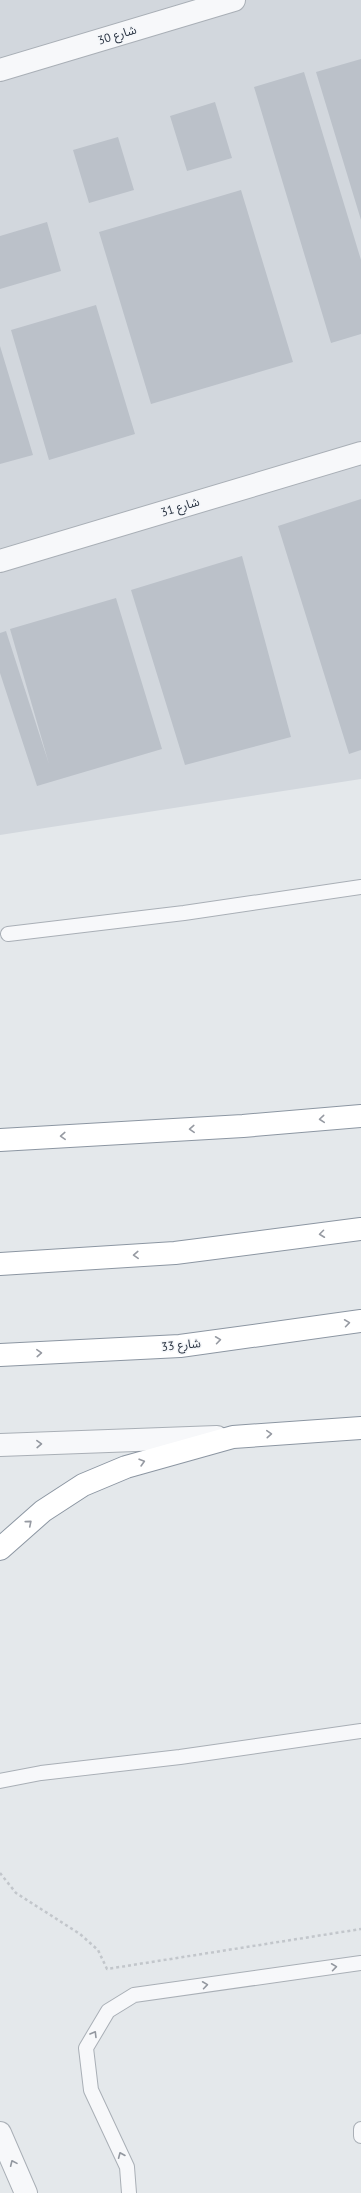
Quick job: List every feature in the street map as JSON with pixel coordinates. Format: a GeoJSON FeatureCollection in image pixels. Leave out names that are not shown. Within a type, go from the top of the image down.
{"type":"FeatureCollection","features":[{"type":"Feature","properties":{"kind":"highway"},"geometry":{"type":"LineString","coordinates":[[0,1140],[243,1126],[361,1116]]}},
{"type":"Feature","properties":{"kind":"highway"},"geometry":{"type":"LineString","coordinates":[[0,1264],[175,1253],[361,1229]]}},
{"type":"Feature","properties":{"kind":"highway","name":"شارع 33"},"geometry":{"type":"LineString","coordinates":[[0,1355],[180,1346],[361,1321]]}},
{"type":"Feature","properties":{"kind":"highway"},"geometry":{"type":"LineString","coordinates":[[0,1549],[43,1510],[83,1485],[126,1467],[233,1437],[361,1428]]}},
{"type":"Feature","properties":{"kind":"street","name":"شارع 30"},"geometry":{"type":"LineString","coordinates":[[0,70],[234,0]]}},
{"type":"Feature","properties":{"kind":"street","name":"شارع 31"},"geometry":{"type":"LineString","coordinates":[[0,561],[361,453]]}},
{"type":"Feature","properties":{"kind":"street"},"geometry":{"type":"LineString","coordinates":[[0,1445],[233,1437]]}},
{"type":"Feature","properties":{"kind":"street"},"geometry":{"type":"LineString","coordinates":[[0,2133],[28,2191]]}},
{"type":"Feature","properties":{"kind":"lane"},"geometry":{"type":"LineString","coordinates":[[8,934],[184,913],[361,887]]}},
{"type":"Feature","properties":{"kind":"lane"},"geometry":{"type":"LineString","coordinates":[[0,1781],[41,1773],[180,1757],[361,1731]]}},
{"type":"Feature","properties":{"kind":"lane"},"geometry":{"type":"LineString","coordinates":[[129,2193],[126,2168],[91,2090],[86,2048],[108,2011],[134,1995],[361,1963]]}},
{"type":"Feature","properties":{"kind":"lane"},"geometry":{"type":"LineString","coordinates":[[361,2129],[361,2136]]}},
{"type":"Feature","properties":{"kind":"path"},"geometry":{"type":"LineString","coordinates":[[0,1873],[16,1893],[80,1934],[98,1950],[107,1969],[361,1929]]}},
{"type":"Feature","properties":{"kind":"shaded area"},"geometry":{"type":"Polygon","coordinates":[[[0,0],[361,0],[361,779],[0,835],[0,0]]]}},
{"type":"Feature","properties":{"kind":"building"},"geometry":{"type":"Polygon","coordinates":[[[361,59],[361,220],[316,72],[361,59]]]}},
{"type":"Feature","properties":{"kind":"building"},"geometry":{"type":"Polygon","coordinates":[[[304,72],[361,260],[361,334],[331,343],[254,87],[304,72]]]}},
{"type":"Feature","properties":{"kind":"building"},"geometry":{"type":"Polygon","coordinates":[[[215,102],[232,158],[187,171],[170,116],[215,102]]]}},
{"type":"Feature","properties":{"kind":"building"},"geometry":{"type":"Polygon","coordinates":[[[118,137],[134,190],[89,203],[73,150],[118,137]]]}},
{"type":"Feature","properties":{"kind":"building"},"geometry":{"type":"Polygon","coordinates":[[[241,190],[293,362],[151,404],[99,232],[241,190]]]}},
{"type":"Feature","properties":{"kind":"building"},"geometry":{"type":"Polygon","coordinates":[[[47,222],[61,271],[0,289],[0,236],[47,222]]]}},
{"type":"Feature","properties":{"kind":"building"},"geometry":{"type":"Polygon","coordinates":[[[96,305],[135,434],[49,460],[11,330],[96,305]]]}},
{"type":"Feature","properties":{"kind":"building"},"geometry":{"type":"Polygon","coordinates":[[[0,346],[33,455],[0,464],[0,346]]]}},
{"type":"Feature","properties":{"kind":"building"},"geometry":{"type":"Polygon","coordinates":[[[361,499],[361,750],[349,754],[278,526],[361,499]]]}},
{"type":"Feature","properties":{"kind":"building"},"geometry":{"type":"Polygon","coordinates":[[[242,556],[291,737],[185,765],[131,590],[242,556]]]}},
{"type":"Feature","properties":{"kind":"building"},"geometry":{"type":"Polygon","coordinates":[[[116,598],[162,749],[37,786],[0,673],[0,633],[6,631],[49,764],[10,629],[116,598]]]}}]}
